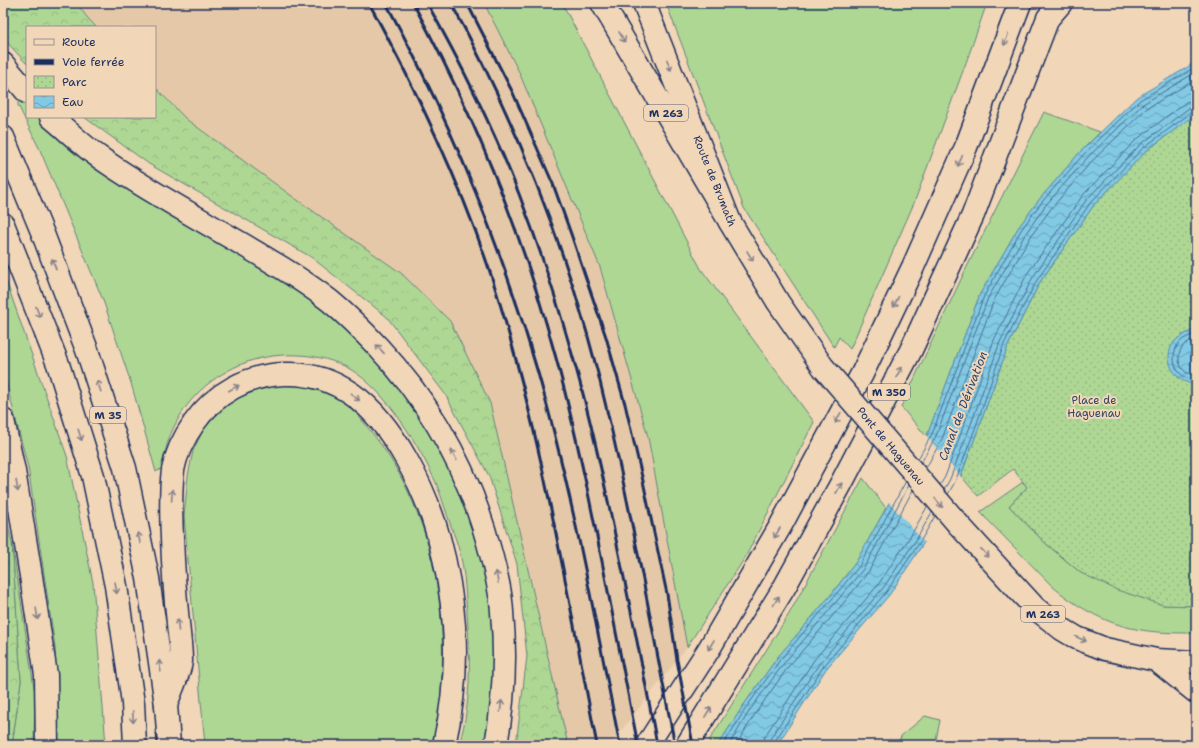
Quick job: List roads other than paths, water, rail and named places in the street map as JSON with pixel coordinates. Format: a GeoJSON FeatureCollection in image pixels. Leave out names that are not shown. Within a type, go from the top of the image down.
{"type":"FeatureCollection","features":[{"type":"Feature","properties":{"kind":"main road","name":"M 263"},"geometry":{"type":"LineString","coordinates":[[602,3],[730,222]]}},
{"type":"Feature","properties":{"kind":"main road","name":"Route de Brumath"},"geometry":{"type":"LineString","coordinates":[[644,3],[730,222],[778,302],[823,366]]}},
{"type":"Feature","properties":{"kind":"main road","name":"M 350"},"geometry":{"type":"LineString","coordinates":[[647,745],[709,648],[781,525],[862,374],[966,147],[1020,3]]}},
{"type":"Feature","properties":{"kind":"main road","name":"M 350"},"geometry":{"type":"LineString","coordinates":[[687,745],[784,588],[841,484],[911,350],[973,215],[1054,8]]}},
{"type":"Feature","properties":{"kind":"main road"},"geometry":{"type":"LineString","coordinates":[[3,64],[26,91]]}},
{"type":"Feature","properties":{"kind":"main road"},"geometry":{"type":"LineString","coordinates":[[52,118],[99,156],[151,190],[296,277],[330,302],[362,329],[415,390],[435,420],[456,458],[472,493],[487,538],[496,574],[502,610],[504,658],[502,701],[496,745]]}},
{"type":"Feature","properties":{"kind":"main road","name":"M 35"},"geometry":{"type":"LineString","coordinates":[[3,137],[87,350],[125,468],[148,578],[166,705],[169,745]]}},
{"type":"Feature","properties":{"kind":"main road","name":"M 35"},"geometry":{"type":"LineString","coordinates":[[3,224],[58,364],[93,476],[116,586],[133,703],[135,745]]}},
{"type":"Feature","properties":{"kind":"main road","name":"Pont de Haguenau"},"geometry":{"type":"LineString","coordinates":[[823,366],[958,524],[1034,608],[1062,629],[1077,638],[1105,649],[1156,660]]}},
{"type":"Feature","properties":{"kind":"main road"},"geometry":{"type":"LineString","coordinates":[[166,705],[182,663],[173,577],[171,509],[174,468],[181,446],[193,424],[208,406],[228,391],[250,380],[272,374],[294,374],[317,377],[338,385],[354,395],[370,410],[386,429],[401,450],[416,477],[439,537],[451,594],[455,660],[449,724],[444,745]]}},
{"type":"Feature","properties":{"kind":"main road"},"geometry":{"type":"LineString","coordinates":[[3,420],[15,478],[46,675],[47,745]]}},
{"type":"Feature","properties":{"kind":"main road","name":"M 263"},"geometry":{"type":"LineString","coordinates":[[1156,660],[1196,662]]}},
{"type":"Feature","properties":{"kind":"main road"},"geometry":{"type":"LineString","coordinates":[[1156,660],[1196,692]]}},
{"type":"Feature","properties":{"kind":"water","name":"Canal de Dérivation"},"geometry":{"type":"Polygon","coordinates":[[[1196,60],[1196,114],[1146,151],[1094,205],[1040,282],[1008,346],[958,483],[923,544],[890,594],[826,669],[777,745],[718,745],[777,658],[830,596],[856,562],[928,433],[980,294],[1018,228],[1038,201],[1080,152],[1137,97],[1188,67],[1196,60]]]}},
{"type":"Feature","properties":{"kind":"water"},"geometry":{"type":"Polygon","coordinates":[[[1191,331],[1196,331],[1196,384],[1188,383],[1176,375],[1172,369],[1169,355],[1175,341],[1191,331]]]}},
{"type":"Feature","properties":{"kind":"railway"},"geometry":{"type":"LineString","coordinates":[[369,3],[437,138],[466,207],[492,278],[525,393],[539,451],[597,745]]}},
{"type":"Feature","properties":{"kind":"railway"},"geometry":{"type":"LineString","coordinates":[[386,3],[432,92],[472,184],[491,231],[523,325],[551,419],[573,511],[620,745]]}},
{"type":"Feature","properties":{"kind":"railway"},"geometry":{"type":"LineString","coordinates":[[413,3],[456,87],[494,173],[511,217],[541,306],[563,385],[579,454],[638,745]]}},
{"type":"Feature","properties":{"kind":"railway"},"geometry":{"type":"LineString","coordinates":[[427,3],[465,73],[499,145],[526,214],[560,314],[584,398],[600,464],[657,745]]}},
{"type":"Feature","properties":{"kind":"railway"},"geometry":{"type":"LineString","coordinates":[[451,3],[477,52],[524,154],[545,205],[581,311],[596,365],[636,541],[675,745]]}},
{"type":"Feature","properties":{"kind":"railway"},"geometry":{"type":"LineString","coordinates":[[467,3],[513,93],[553,184],[606,337],[625,404],[643,481],[667,594],[677,660],[693,745]]}},
{"type":"Feature","properties":{"kind":"park label","name":"Place de Haguenau"},"geometry":{"type":"Point","coordinates":[1094,406]}}]}
